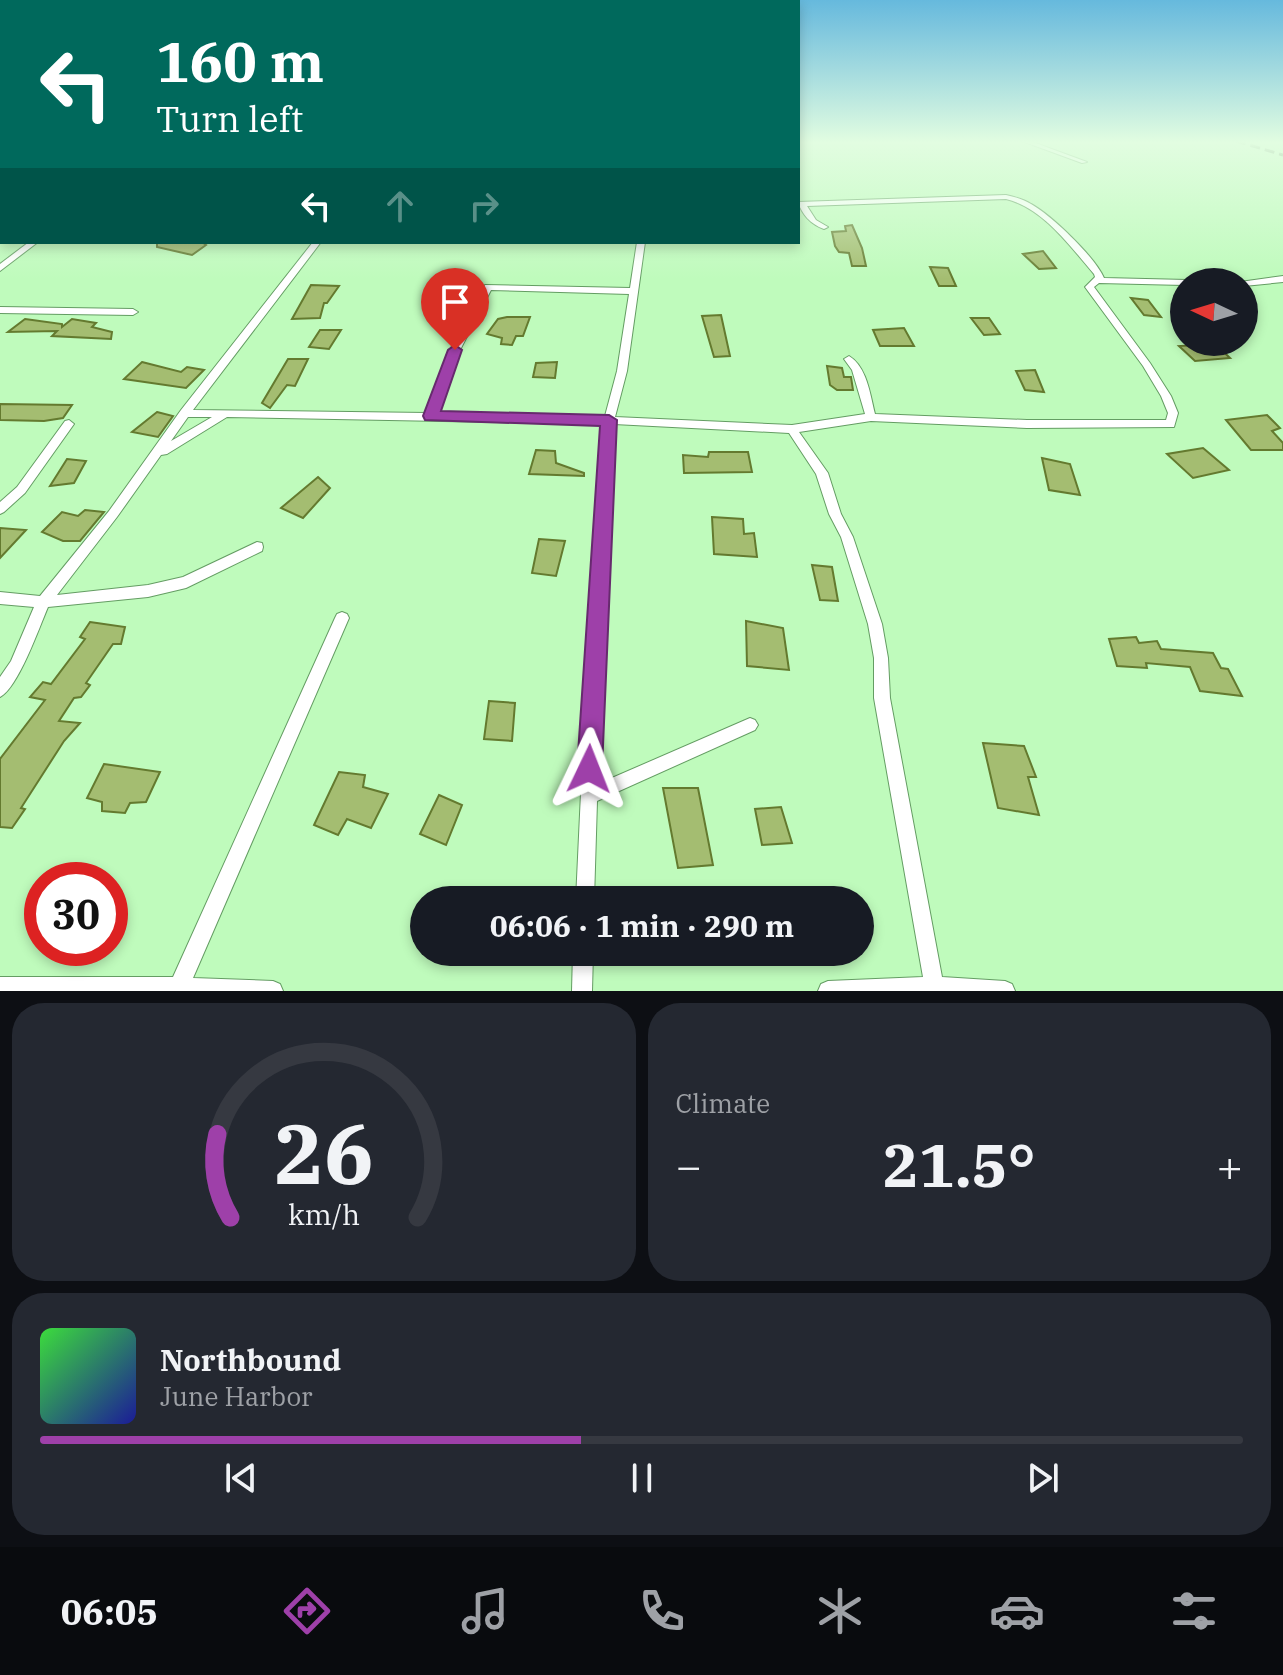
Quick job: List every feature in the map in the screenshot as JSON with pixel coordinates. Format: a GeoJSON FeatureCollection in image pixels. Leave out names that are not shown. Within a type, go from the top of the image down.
{"type":"FeatureCollection","features":[{"type":"Feature","properties":{"kind":"street"},"geometry":{"type":"LineString","coordinates":[[800,204],[1014,197],[1024,201],[1056,228],[1098,273],[1098,280]]}},
{"type":"Feature","properties":{"kind":"street"},"geometry":{"type":"LineString","coordinates":[[800,204],[813,222],[824,227]]}},
{"type":"Feature","properties":{"kind":"street"},"geometry":{"type":"LineString","coordinates":[[0,268],[31,244]]}},
{"type":"Feature","properties":{"kind":"street"},"geometry":{"type":"LineString","coordinates":[[0,690],[16,665],[43,602],[315,244]]}},
{"type":"Feature","properties":{"kind":"street"},"geometry":{"type":"LineString","coordinates":[[585,886],[609,420],[622,371],[641,244]]}},
{"type":"Feature","properties":{"kind":"street"},"geometry":{"type":"LineString","coordinates":[[1258,282],[1283,279]]}},
{"type":"Feature","properties":{"kind":"street"},"geometry":{"type":"LineString","coordinates":[[185,413],[609,420],[792,429],[871,417],[1027,424],[1170,424],[1173,413],[1163,392],[1138,352],[1089,287],[1098,280],[1170,282]]}},
{"type":"Feature","properties":{"kind":"street"},"geometry":{"type":"LineString","coordinates":[[431,416],[455,350],[488,287],[633,291]]}},
{"type":"Feature","properties":{"kind":"street"},"geometry":{"type":"LineString","coordinates":[[0,310],[133,312]]}},
{"type":"Feature","properties":{"kind":"street"},"geometry":{"type":"LineString","coordinates":[[849,359],[857,369],[871,417]]}},
{"type":"Feature","properties":{"kind":"street"},"geometry":{"type":"LineString","coordinates":[[151,460],[224,414]]}},
{"type":"Feature","properties":{"kind":"street"},"geometry":{"type":"LineString","coordinates":[[0,509],[21,490],[69,424]]}},
{"type":"Feature","properties":{"kind":"street"},"geometry":{"type":"LineString","coordinates":[[792,429],[822,473],[875,624],[885,713],[934,986]]}},
{"type":"Feature","properties":{"kind":"street"},"geometry":{"type":"LineString","coordinates":[[0,598],[43,602],[169,587],[186,582],[257,547]]}},
{"type":"Feature","properties":{"kind":"street"},"geometry":{"type":"LineString","coordinates":[[179,987],[342,618]]}},
{"type":"Feature","properties":{"kind":"street"},"geometry":{"type":"LineString","coordinates":[[588,797],[750,725]]}},
{"type":"Feature","properties":{"kind":"street"},"geometry":{"type":"LineString","coordinates":[[582,991],[583,966]]}},
{"type":"Feature","properties":{"kind":"street"},"geometry":{"type":"LineString","coordinates":[[828,991],[934,986],[1005,991]]}},
{"type":"Feature","properties":{"kind":"street"},"geometry":{"type":"LineString","coordinates":[[0,987],[179,987],[273,991]]}},
{"type":"Feature","properties":{"kind":"building"},"geometry":{"type":"Polygon","coordinates":[[[852,225],[866,266],[852,266],[849,253],[839,252],[835,246],[832,232],[846,231],[845,226],[852,225]]]}},
{"type":"Feature","properties":{"kind":"building"},"geometry":{"type":"Polygon","coordinates":[[[157,244],[206,245],[192,255],[157,247],[157,244]]]}},
{"type":"Feature","properties":{"kind":"building"},"geometry":{"type":"Polygon","coordinates":[[[1043,251],[1056,268],[1039,269],[1023,254],[1043,251]]]}},
{"type":"Feature","properties":{"kind":"building"},"geometry":{"type":"Polygon","coordinates":[[[930,267],[948,268],[956,286],[939,286],[930,267]]]}},
{"type":"Feature","properties":{"kind":"building"},"geometry":{"type":"Polygon","coordinates":[[[451,283],[481,286],[476,296],[445,296],[451,283]]]}},
{"type":"Feature","properties":{"kind":"building"},"geometry":{"type":"Polygon","coordinates":[[[311,285],[339,286],[324,303],[320,318],[292,319],[311,285]]]}},
{"type":"Feature","properties":{"kind":"building"},"geometry":{"type":"Polygon","coordinates":[[[1131,298],[1148,300],[1161,317],[1144,315],[1131,298]]]}},
{"type":"Feature","properties":{"kind":"building"},"geometry":{"type":"Polygon","coordinates":[[[721,315],[730,356],[714,357],[702,316],[721,315]]]}},
{"type":"Feature","properties":{"kind":"building"},"geometry":{"type":"Polygon","coordinates":[[[530,317],[523,336],[516,336],[512,345],[501,344],[502,338],[487,334],[498,319],[530,317]]]}},
{"type":"Feature","properties":{"kind":"building"},"geometry":{"type":"Polygon","coordinates":[[[971,318],[989,318],[1000,334],[984,335],[971,318]]]}},
{"type":"Feature","properties":{"kind":"building"},"geometry":{"type":"Polygon","coordinates":[[[25,319],[62,324],[62,327],[72,319],[96,323],[92,327],[112,332],[111,339],[52,336],[57,331],[8,332],[25,319]]]}},
{"type":"Feature","properties":{"kind":"building"},"geometry":{"type":"Polygon","coordinates":[[[904,328],[914,346],[880,346],[873,330],[904,328]]]}},
{"type":"Feature","properties":{"kind":"building"},"geometry":{"type":"Polygon","coordinates":[[[320,330],[341,330],[329,349],[309,347],[320,330]]]}},
{"type":"Feature","properties":{"kind":"building"},"geometry":{"type":"Polygon","coordinates":[[[1190,356],[1230,358],[1195,361],[1190,356]]]}},
{"type":"Feature","properties":{"kind":"building"},"geometry":{"type":"Polygon","coordinates":[[[288,359],[308,359],[295,386],[287,385],[270,408],[262,403],[288,359]]]}},
{"type":"Feature","properties":{"kind":"building"},"geometry":{"type":"Polygon","coordinates":[[[142,362],[181,372],[187,367],[204,370],[186,388],[124,379],[142,362]]]}},
{"type":"Feature","properties":{"kind":"building"},"geometry":{"type":"Polygon","coordinates":[[[557,362],[555,378],[533,377],[536,363],[557,362]]]}},
{"type":"Feature","properties":{"kind":"building"},"geometry":{"type":"Polygon","coordinates":[[[827,366],[842,368],[844,377],[851,377],[853,390],[837,390],[830,385],[827,366]]]}},
{"type":"Feature","properties":{"kind":"building"},"geometry":{"type":"Polygon","coordinates":[[[1035,370],[1044,392],[1025,390],[1016,371],[1035,370]]]}},
{"type":"Feature","properties":{"kind":"building"},"geometry":{"type":"Polygon","coordinates":[[[0,404],[72,405],[63,418],[44,421],[0,420],[0,404]]]}},
{"type":"Feature","properties":{"kind":"building"},"geometry":{"type":"Polygon","coordinates":[[[157,412],[173,416],[158,437],[132,432],[157,412]]]}},
{"type":"Feature","properties":{"kind":"building"},"geometry":{"type":"Polygon","coordinates":[[[1267,415],[1280,428],[1272,431],[1283,443],[1283,450],[1251,450],[1226,420],[1267,415]]]}},
{"type":"Feature","properties":{"kind":"building"},"geometry":{"type":"Polygon","coordinates":[[[1203,448],[1229,470],[1193,478],[1167,454],[1203,448]]]}},
{"type":"Feature","properties":{"kind":"building"},"geometry":{"type":"Polygon","coordinates":[[[536,450],[555,451],[556,463],[584,473],[584,476],[529,474],[536,450]]]}},
{"type":"Feature","properties":{"kind":"building"},"geometry":{"type":"Polygon","coordinates":[[[709,452],[748,452],[752,472],[684,473],[683,455],[708,457],[709,452]]]}},
{"type":"Feature","properties":{"kind":"building"},"geometry":{"type":"Polygon","coordinates":[[[1042,458],[1070,464],[1080,495],[1049,490],[1042,458]]]}},
{"type":"Feature","properties":{"kind":"building"},"geometry":{"type":"Polygon","coordinates":[[[67,459],[86,461],[74,483],[50,486],[67,459]]]}},
{"type":"Feature","properties":{"kind":"building"},"geometry":{"type":"Polygon","coordinates":[[[318,477],[330,488],[303,518],[281,508],[318,477]]]}},
{"type":"Feature","properties":{"kind":"building"},"geometry":{"type":"Polygon","coordinates":[[[85,510],[104,512],[80,541],[63,541],[42,532],[62,512],[78,516],[85,510]]]}},
{"type":"Feature","properties":{"kind":"building"},"geometry":{"type":"Polygon","coordinates":[[[712,517],[743,519],[744,534],[754,533],[757,557],[714,554],[712,517]]]}},
{"type":"Feature","properties":{"kind":"building"},"geometry":{"type":"Polygon","coordinates":[[[0,528],[26,530],[0,558],[0,528]]]}},
{"type":"Feature","properties":{"kind":"building"},"geometry":{"type":"Polygon","coordinates":[[[539,539],[565,541],[556,576],[532,573],[539,539]]]}},
{"type":"Feature","properties":{"kind":"building"},"geometry":{"type":"Polygon","coordinates":[[[812,565],[832,567],[838,601],[820,600],[812,565]]]}},
{"type":"Feature","properties":{"kind":"building"},"geometry":{"type":"Polygon","coordinates":[[[746,621],[783,628],[789,670],[747,666],[746,621]]]}},
{"type":"Feature","properties":{"kind":"building"},"geometry":{"type":"Polygon","coordinates":[[[90,622],[125,627],[121,644],[113,644],[86,683],[90,685],[81,697],[74,698],[59,721],[80,723],[64,741],[21,808],[25,809],[12,828],[0,827],[0,759],[45,700],[30,697],[43,682],[51,684],[85,639],[80,637],[90,622]]]}},
{"type":"Feature","properties":{"kind":"building"},"geometry":{"type":"Polygon","coordinates":[[[1136,637],[1139,643],[1157,641],[1161,649],[1213,653],[1221,668],[1228,669],[1242,696],[1200,691],[1190,667],[1146,663],[1147,668],[1117,666],[1109,639],[1136,637]]]}},
{"type":"Feature","properties":{"kind":"building"},"geometry":{"type":"Polygon","coordinates":[[[489,701],[515,703],[512,741],[484,739],[489,701]]]}},
{"type":"Feature","properties":{"kind":"building"},"geometry":{"type":"Polygon","coordinates":[[[983,743],[1024,746],[1036,777],[1028,777],[1039,815],[998,808],[983,743]]]}},
{"type":"Feature","properties":{"kind":"building"},"geometry":{"type":"Polygon","coordinates":[[[104,764],[160,772],[146,802],[130,803],[125,813],[102,811],[102,802],[87,798],[104,764]]]}},
{"type":"Feature","properties":{"kind":"building"},"geometry":{"type":"Polygon","coordinates":[[[339,772],[365,775],[363,787],[388,794],[371,828],[347,819],[338,835],[314,825],[339,772]]]}},
{"type":"Feature","properties":{"kind":"building"},"geometry":{"type":"Polygon","coordinates":[[[663,788],[698,788],[713,865],[678,868],[663,788]]]}},
{"type":"Feature","properties":{"kind":"building"},"geometry":{"type":"Polygon","coordinates":[[[439,795],[462,805],[446,845],[420,834],[439,795]]]}},
{"type":"Feature","properties":{"kind":"building"},"geometry":{"type":"Polygon","coordinates":[[[781,807],[792,843],[762,845],[755,809],[781,807]]]}},
{"type":"Feature","properties":{"kind":"route"},"geometry":{"type":"LineString","coordinates":[[455,350],[431,416],[609,420],[589,769]]}}]}
